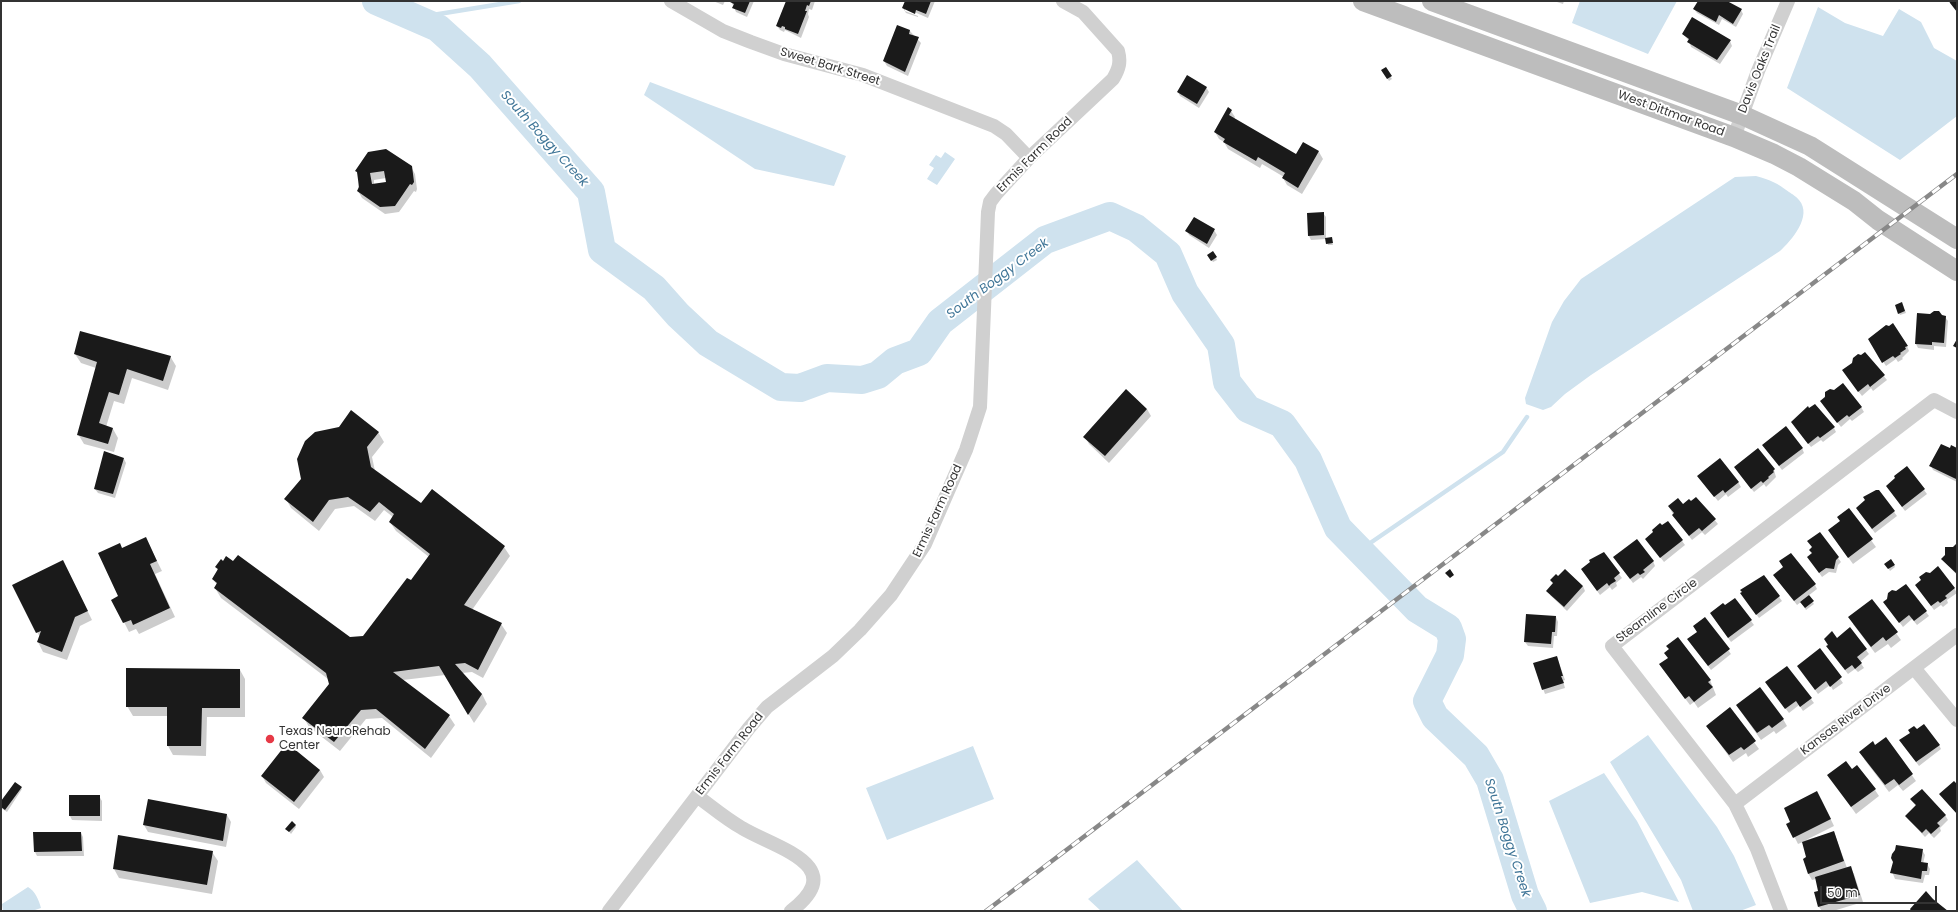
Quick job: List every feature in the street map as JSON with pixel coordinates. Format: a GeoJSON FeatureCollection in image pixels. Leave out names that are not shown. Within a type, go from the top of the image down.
{"type":"FeatureCollection","features":[{"type":"Feature","properties":{"kind":"street","name":"Sweet Bark Street"},"geometry":{"type":"LineString","coordinates":[[671,1],[723,31],[751,42],[784,54],[863,75],[994,126],[1006,134],[1029,158]]}},
{"type":"Feature","properties":{"kind":"street","name":"Ermis Farm Road"},"geometry":{"type":"LineString","coordinates":[[609,911],[767,707],[832,656],[860,630],[891,595],[912,566],[925,544],[966,450],[980,407],[990,202],[1029,158],[1113,79],[1118,70],[1120,60],[1118,51],[1083,12],[1063,1]]}},
{"type":"Feature","properties":{"kind":"street","name":"West Dittmar Road"},"geometry":{"type":"LineString","coordinates":[[1363,1],[1734,137],[1774,154],[1799,167],[1854,201],[1878,220],[1957,271]]}},
{"type":"Feature","properties":{"kind":"street","name":"West Dittmar Road"},"geometry":{"type":"LineString","coordinates":[[1432,1],[1742,115],[1810,146],[1957,239]]}},
{"type":"Feature","properties":{"kind":"street","name":"Davis Oaks Trail"},"geometry":{"type":"LineString","coordinates":[[1734,137],[1758,71],[1788,1]]}},
{"type":"Feature","properties":{"kind":"street","name":"Steamline Circle"},"geometry":{"type":"LineString","coordinates":[[1781,911],[1758,848],[1735,804],[1612,646],[1934,400],[1957,412]]}},
{"type":"Feature","properties":{"kind":"street","name":"Kansas River Drive"},"geometry":{"type":"LineString","coordinates":[[1735,804],[1957,635]]}},
{"type":"Feature","properties":{"kind":"street"},"geometry":{"type":"LineString","coordinates":[[1914,668],[1957,720]]}},
{"type":"Feature","properties":{"kind":"street"},"geometry":{"type":"LineString","coordinates":[[697,796],[741,828],[800,858],[810,868],[814,880],[811,892],[804,901],[791,911]]}},
{"type":"Feature","properties":{"kind":"water"},"geometry":{"type":"Polygon","coordinates":[[[1580,1],[1677,1],[1648,54],[1572,23],[1580,1]]]}},
{"type":"Feature","properties":{"kind":"water"},"geometry":{"type":"Polygon","coordinates":[[[1818,7],[1845,23],[1883,36],[1899,9],[1921,22],[1934,48],[1957,61],[1957,116],[1900,160],[1787,88],[1818,7]]]}},
{"type":"Feature","properties":{"kind":"water"},"geometry":{"type":"Polygon","coordinates":[[[650,82],[846,156],[834,186],[755,169],[644,95],[650,82]]]}},
{"type":"Feature","properties":{"kind":"water"},"geometry":{"type":"Polygon","coordinates":[[[945,152],[955,159],[937,185],[927,179],[934,168],[929,165],[936,155],[941,158],[945,152]]]}},
{"type":"Feature","properties":{"kind":"water"},"geometry":{"type":"Polygon","coordinates":[[[1756,176],[1770,180],[1781,186],[1797,198],[1803,206],[1802,221],[1799,228],[1785,247],[1591,375],[1565,394],[1551,407],[1543,410],[1526,404],[1525,398],[1552,322],[1564,301],[1581,279],[1735,177],[1756,176]]]}},
{"type":"Feature","properties":{"kind":"water"},"geometry":{"type":"Polygon","coordinates":[[[1648,735],[1717,827],[1734,856],[1756,905],[1740,911],[1693,911],[1681,880],[1610,762],[1648,735]]]}},
{"type":"Feature","properties":{"kind":"water"},"geometry":{"type":"Polygon","coordinates":[[[973,746],[994,799],[887,840],[866,788],[973,746]]]}},
{"type":"Feature","properties":{"kind":"water"},"geometry":{"type":"Polygon","coordinates":[[[1604,773],[1637,821],[1679,902],[1642,892],[1590,903],[1549,801],[1604,773]]]}},
{"type":"Feature","properties":{"kind":"water"},"geometry":{"type":"Polygon","coordinates":[[[1137,860],[1183,911],[1101,911],[1088,899],[1137,860]]]}},
{"type":"Feature","properties":{"kind":"water"},"geometry":{"type":"Polygon","coordinates":[[[28,887],[33,891],[41,908],[32,911],[3,911],[2,904],[28,887]]]}},
{"type":"Feature","properties":{"kind":"building"},"geometry":{"type":"Polygon","coordinates":[[[730,1],[750,1],[745,13],[732,8],[734,4],[730,1]]]}},
{"type":"Feature","properties":{"kind":"building"},"geometry":{"type":"Polygon","coordinates":[[[786,1],[811,1],[809,6],[807,5],[805,11],[807,11],[798,34],[785,29],[785,27],[782,26],[781,28],[776,26],[786,1]]]}},
{"type":"Feature","properties":{"kind":"building"},"geometry":{"type":"Polygon","coordinates":[[[905,1],[931,1],[926,14],[916,10],[915,14],[902,8],[905,1]]]}},
{"type":"Feature","properties":{"kind":"building"},"geometry":{"type":"Polygon","coordinates":[[[1698,1],[1727,1],[1742,9],[1733,24],[1719,15],[1716,22],[1693,9],[1698,1]]]}},
{"type":"Feature","properties":{"kind":"building"},"geometry":{"type":"Polygon","coordinates":[[[1949,1],[1957,1],[1957,12],[1950,3],[1949,1]]]}},
{"type":"Feature","properties":{"kind":"building"},"geometry":{"type":"Polygon","coordinates":[[[1692,17],[1731,40],[1717,60],[1687,42],[1689,39],[1682,34],[1692,17]]]}},
{"type":"Feature","properties":{"kind":"building"},"geometry":{"type":"Polygon","coordinates":[[[897,25],[910,30],[909,34],[919,37],[905,72],[883,61],[897,25]]]}},
{"type":"Feature","properties":{"kind":"building"},"geometry":{"type":"Polygon","coordinates":[[[1386,67],[1392,76],[1387,79],[1381,70],[1386,67]]]}},
{"type":"Feature","properties":{"kind":"building"},"geometry":{"type":"Polygon","coordinates":[[[1187,75],[1207,87],[1197,104],[1177,92],[1187,75]]]}},
{"type":"Feature","properties":{"kind":"building"},"geometry":{"type":"Polygon","coordinates":[[[1228,107],[1232,110],[1229,115],[1296,154],[1303,142],[1319,151],[1298,188],[1282,178],[1285,173],[1258,157],[1256,161],[1223,142],[1225,139],[1214,132],[1228,107]]]}},
{"type":"Feature","properties":{"kind":"building"},"geometry":{"type":"Polygon","coordinates":[[[386,149],[412,166],[414,182],[412,185],[410,184],[395,206],[380,207],[357,191],[359,187],[357,172],[355,171],[368,152],[386,149]],[[384,171],[370,173],[372,184],[386,182],[384,171]]]}},
{"type":"Feature","properties":{"kind":"building"},"geometry":{"type":"Polygon","coordinates":[[[1324,212],[1324,235],[1308,236],[1307,213],[1324,212]]]}},
{"type":"Feature","properties":{"kind":"building"},"geometry":{"type":"Polygon","coordinates":[[[1194,217],[1215,229],[1207,244],[1185,231],[1194,217]]]}},
{"type":"Feature","properties":{"kind":"building"},"geometry":{"type":"Polygon","coordinates":[[[1332,237],[1333,243],[1326,244],[1325,238],[1332,237]]]}},
{"type":"Feature","properties":{"kind":"building"},"geometry":{"type":"Polygon","coordinates":[[[1213,251],[1217,257],[1211,261],[1207,255],[1213,251]]]}},
{"type":"Feature","properties":{"kind":"building"},"geometry":{"type":"Polygon","coordinates":[[[1902,302],[1905,311],[1898,314],[1895,305],[1902,302]]]}},
{"type":"Feature","properties":{"kind":"building"},"geometry":{"type":"Polygon","coordinates":[[[1934,311],[1939,311],[1942,315],[1946,316],[1944,343],[1932,342],[1932,345],[1915,344],[1917,313],[1930,314],[1934,311]]]}},
{"type":"Feature","properties":{"kind":"building"},"geometry":{"type":"Polygon","coordinates":[[[1893,323],[1908,346],[1905,347],[1906,349],[1895,358],[1893,356],[1882,363],[1868,339],[1886,325],[1889,326],[1893,323]]]}},
{"type":"Feature","properties":{"kind":"building"},"geometry":{"type":"Polygon","coordinates":[[[80,331],[171,356],[163,381],[127,369],[119,395],[109,392],[99,423],[113,428],[108,444],[77,435],[97,362],[74,354],[80,331]]]}},
{"type":"Feature","properties":{"kind":"building"},"geometry":{"type":"Polygon","coordinates":[[[1957,339],[1957,348],[1953,346],[1957,339]]]}},
{"type":"Feature","properties":{"kind":"building"},"geometry":{"type":"Polygon","coordinates":[[[1865,352],[1885,375],[1870,387],[1868,384],[1858,392],[1842,370],[1852,363],[1853,358],[1858,354],[1861,355],[1865,352]]]}},
{"type":"Feature","properties":{"kind":"building"},"geometry":{"type":"Polygon","coordinates":[[[1843,383],[1862,407],[1849,417],[1847,415],[1837,423],[1820,401],[1825,397],[1825,392],[1830,389],[1834,390],[1843,383]]]}},
{"type":"Feature","properties":{"kind":"building"},"geometry":{"type":"Polygon","coordinates":[[[1126,389],[1147,409],[1105,456],[1083,437],[1126,389]]]}},
{"type":"Feature","properties":{"kind":"building"},"geometry":{"type":"Polygon","coordinates":[[[1815,404],[1835,427],[1820,438],[1818,436],[1808,444],[1791,422],[1808,406],[1809,408],[1815,404]]]}},
{"type":"Feature","properties":{"kind":"building"},"geometry":{"type":"Polygon","coordinates":[[[351,410],[379,432],[367,447],[371,467],[421,503],[432,489],[505,546],[464,605],[502,623],[478,670],[465,663],[455,664],[482,694],[468,715],[439,666],[393,672],[450,715],[425,749],[376,709],[361,710],[334,742],[302,718],[329,684],[326,673],[214,588],[217,583],[212,579],[218,569],[215,567],[221,559],[223,561],[226,556],[233,561],[238,555],[350,637],[363,636],[407,578],[411,580],[430,554],[389,522],[394,514],[379,502],[370,512],[348,497],[329,500],[313,522],[284,499],[301,479],[297,459],[305,441],[315,432],[339,427],[351,410]]]}},
{"type":"Feature","properties":{"kind":"building"},"geometry":{"type":"Polygon","coordinates":[[[1786,426],[1803,448],[1779,466],[1762,445],[1786,426]]]}},
{"type":"Feature","properties":{"kind":"building"},"geometry":{"type":"Polygon","coordinates":[[[1941,444],[1950,448],[1951,445],[1957,448],[1956,479],[1929,466],[1941,444]]]}},
{"type":"Feature","properties":{"kind":"building"},"geometry":{"type":"Polygon","coordinates":[[[1758,448],[1775,469],[1773,471],[1774,472],[1768,477],[1769,478],[1763,483],[1761,481],[1751,489],[1734,467],[1758,448]]]}},
{"type":"Feature","properties":{"kind":"building"},"geometry":{"type":"Polygon","coordinates":[[[104,451],[124,458],[113,494],[94,489],[104,451]]]}},
{"type":"Feature","properties":{"kind":"building"},"geometry":{"type":"Polygon","coordinates":[[[1720,458],[1739,482],[1725,493],[1723,490],[1714,497],[1697,476],[1720,458]]]}},
{"type":"Feature","properties":{"kind":"building"},"geometry":{"type":"Polygon","coordinates":[[[1907,466],[1925,489],[1902,507],[1886,486],[1895,478],[1894,476],[1907,466]]]}},
{"type":"Feature","properties":{"kind":"building"},"geometry":{"type":"Polygon","coordinates":[[[1876,490],[1879,490],[1895,511],[1872,529],[1856,508],[1865,500],[1863,497],[1876,490]]]}},
{"type":"Feature","properties":{"kind":"building"},"geometry":{"type":"Polygon","coordinates":[[[1696,497],[1716,519],[1702,531],[1699,528],[1689,536],[1672,515],[1674,513],[1668,506],[1678,498],[1683,504],[1689,499],[1691,501],[1696,497]]]}},
{"type":"Feature","properties":{"kind":"building"},"geometry":{"type":"Polygon","coordinates":[[[1849,508],[1873,539],[1848,558],[1828,530],[1840,521],[1837,517],[1849,508]]]}},
{"type":"Feature","properties":{"kind":"building"},"geometry":{"type":"Polygon","coordinates":[[[1668,521],[1683,540],[1660,558],[1645,539],[1660,523],[1662,525],[1668,521]]]}},
{"type":"Feature","properties":{"kind":"building"},"geometry":{"type":"Polygon","coordinates":[[[1820,532],[1839,557],[1836,560],[1834,569],[1826,568],[1819,573],[1807,557],[1812,553],[1809,550],[1812,547],[1807,541],[1820,532]]]}},
{"type":"Feature","properties":{"kind":"building"},"geometry":{"type":"Polygon","coordinates":[[[146,537],[157,561],[150,564],[170,608],[133,625],[131,620],[123,623],[111,600],[118,596],[98,553],[120,543],[122,548],[146,537]]]}},
{"type":"Feature","properties":{"kind":"building"},"geometry":{"type":"Polygon","coordinates":[[[1637,539],[1654,561],[1643,570],[1645,572],[1640,575],[1638,573],[1630,579],[1613,557],[1637,539]]]}},
{"type":"Feature","properties":{"kind":"building"},"geometry":{"type":"Polygon","coordinates":[[[1957,543],[1957,574],[1941,559],[1945,555],[1945,547],[1953,547],[1957,543]]]}},
{"type":"Feature","properties":{"kind":"building"},"geometry":{"type":"Polygon","coordinates":[[[1604,552],[1620,573],[1614,578],[1616,581],[1609,586],[1607,583],[1597,591],[1581,569],[1590,562],[1589,560],[1604,552]]]}},
{"type":"Feature","properties":{"kind":"building"},"geometry":{"type":"Polygon","coordinates":[[[1791,553],[1816,584],[1794,601],[1773,575],[1783,567],[1779,561],[1791,553]]]}},
{"type":"Feature","properties":{"kind":"building"},"geometry":{"type":"Polygon","coordinates":[[[1891,559],[1895,565],[1888,569],[1884,564],[1891,559]]]}},
{"type":"Feature","properties":{"kind":"building"},"geometry":{"type":"Polygon","coordinates":[[[63,560],[88,611],[75,617],[62,652],[37,642],[41,631],[36,633],[12,585],[63,560]]]}},
{"type":"Feature","properties":{"kind":"building"},"geometry":{"type":"Polygon","coordinates":[[[1938,566],[1955,588],[1945,596],[1947,598],[1940,603],[1938,601],[1931,606],[1915,585],[1921,580],[1919,577],[1926,572],[1930,573],[1938,566]]]}},
{"type":"Feature","properties":{"kind":"building"},"geometry":{"type":"Polygon","coordinates":[[[1450,569],[1454,575],[1450,578],[1445,573],[1450,569]]]}},
{"type":"Feature","properties":{"kind":"building"},"geometry":{"type":"Polygon","coordinates":[[[1565,569],[1583,586],[1564,607],[1546,591],[1553,583],[1550,580],[1556,574],[1558,576],[1565,569]]]}},
{"type":"Feature","properties":{"kind":"building"},"geometry":{"type":"Polygon","coordinates":[[[1764,575],[1780,596],[1756,615],[1740,593],[1742,592],[1740,590],[1764,575]]]}},
{"type":"Feature","properties":{"kind":"building"},"geometry":{"type":"Polygon","coordinates":[[[1906,584],[1927,611],[1914,621],[1909,615],[1899,623],[1883,602],[1887,599],[1888,593],[1892,590],[1896,591],[1906,584]]]}},
{"type":"Feature","properties":{"kind":"building"},"geometry":{"type":"Polygon","coordinates":[[[1809,595],[1814,601],[1805,608],[1800,602],[1809,595]]]}},
{"type":"Feature","properties":{"kind":"building"},"geometry":{"type":"Polygon","coordinates":[[[1735,598],[1752,620],[1728,638],[1710,613],[1723,603],[1725,605],[1735,598]]]}},
{"type":"Feature","properties":{"kind":"building"},"geometry":{"type":"Polygon","coordinates":[[[1872,599],[1898,632],[1886,641],[1883,637],[1871,647],[1848,617],[1872,599]]]}},
{"type":"Feature","properties":{"kind":"building"},"geometry":{"type":"Polygon","coordinates":[[[1526,614],[1556,616],[1555,632],[1552,632],[1551,644],[1524,642],[1526,614]]]}},
{"type":"Feature","properties":{"kind":"building"},"geometry":{"type":"Polygon","coordinates":[[[1705,617],[1730,649],[1708,666],[1687,639],[1697,632],[1693,626],[1705,617]]]}},
{"type":"Feature","properties":{"kind":"building"},"geometry":{"type":"Polygon","coordinates":[[[1850,627],[1867,649],[1857,657],[1862,663],[1855,669],[1852,665],[1845,670],[1826,646],[1828,645],[1824,639],[1832,631],[1837,638],[1850,627]]]}},
{"type":"Feature","properties":{"kind":"building"},"geometry":{"type":"Polygon","coordinates":[[[1678,637],[1711,680],[1708,682],[1713,687],[1694,702],[1689,696],[1685,699],[1659,664],[1668,658],[1664,653],[1669,649],[1666,646],[1678,637]]]}},
{"type":"Feature","properties":{"kind":"building"},"geometry":{"type":"Polygon","coordinates":[[[1820,648],[1842,677],[1830,687],[1826,681],[1815,690],[1797,666],[1820,648]]]}},
{"type":"Feature","properties":{"kind":"building"},"geometry":{"type":"Polygon","coordinates":[[[1557,656],[1564,683],[1542,690],[1533,663],[1557,656]]]}},
{"type":"Feature","properties":{"kind":"building"},"geometry":{"type":"Polygon","coordinates":[[[1787,666],[1812,698],[1800,707],[1796,701],[1785,709],[1765,682],[1787,666]]]}},
{"type":"Feature","properties":{"kind":"building"},"geometry":{"type":"Polygon","coordinates":[[[126,668],[240,669],[240,708],[202,708],[201,746],[167,746],[167,707],[126,707],[126,668]]]}},
{"type":"Feature","properties":{"kind":"building"},"geometry":{"type":"Polygon","coordinates":[[[1760,687],[1784,719],[1772,728],[1769,725],[1757,733],[1736,705],[1760,687]]]}},
{"type":"Feature","properties":{"kind":"building"},"geometry":{"type":"Polygon","coordinates":[[[1730,707],[1756,741],[1744,750],[1741,747],[1729,755],[1706,726],[1730,707]]]}},
{"type":"Feature","properties":{"kind":"building"},"geometry":{"type":"Polygon","coordinates":[[[1924,724],[1940,745],[1916,762],[1899,740],[1910,733],[1908,730],[1914,726],[1917,729],[1924,724]]]}},
{"type":"Feature","properties":{"kind":"building"},"geometry":{"type":"Polygon","coordinates":[[[1886,737],[1913,774],[1899,785],[1894,779],[1885,785],[1859,752],[1873,741],[1875,745],[1886,737]]]}},
{"type":"Feature","properties":{"kind":"building"},"geometry":{"type":"Polygon","coordinates":[[[287,743],[320,770],[294,802],[261,776],[287,743]]]}},
{"type":"Feature","properties":{"kind":"building"},"geometry":{"type":"Polygon","coordinates":[[[1846,761],[1852,769],[1857,765],[1876,789],[1851,807],[1827,775],[1846,761]]]}},
{"type":"Feature","properties":{"kind":"building"},"geometry":{"type":"Polygon","coordinates":[[[1954,781],[1957,784],[1957,814],[1939,794],[1954,781]]]}},
{"type":"Feature","properties":{"kind":"building"},"geometry":{"type":"Polygon","coordinates":[[[15,782],[22,787],[5,810],[1,807],[1,801],[15,782]]]}},
{"type":"Feature","properties":{"kind":"building"},"geometry":{"type":"Polygon","coordinates":[[[1922,789],[1946,815],[1937,823],[1940,826],[1931,834],[1926,829],[1922,833],[1905,816],[1916,805],[1910,799],[1922,789]]]}},
{"type":"Feature","properties":{"kind":"building"},"geometry":{"type":"Polygon","coordinates":[[[1817,791],[1831,819],[1793,838],[1786,824],[1790,822],[1784,808],[1817,791]]]}},
{"type":"Feature","properties":{"kind":"building"},"geometry":{"type":"Polygon","coordinates":[[[69,795],[100,795],[100,816],[69,816],[69,795]]]}},
{"type":"Feature","properties":{"kind":"building"},"geometry":{"type":"Polygon","coordinates":[[[148,799],[227,814],[223,841],[143,825],[148,799]]]}},
{"type":"Feature","properties":{"kind":"building"},"geometry":{"type":"Polygon","coordinates":[[[292,821],[296,825],[289,832],[285,829],[292,821]]]}},
{"type":"Feature","properties":{"kind":"building"},"geometry":{"type":"Polygon","coordinates":[[[1834,831],[1844,861],[1808,874],[1803,859],[1806,857],[1802,842],[1834,831]]]}},
{"type":"Feature","properties":{"kind":"building"},"geometry":{"type":"Polygon","coordinates":[[[33,832],[81,832],[82,851],[34,852],[33,832]]]}},
{"type":"Feature","properties":{"kind":"building"},"geometry":{"type":"Polygon","coordinates":[[[118,835],[213,851],[207,885],[113,869],[118,835]]]}},
{"type":"Feature","properties":{"kind":"building"},"geometry":{"type":"Polygon","coordinates":[[[1896,845],[1923,849],[1921,862],[1928,863],[1927,871],[1922,871],[1921,879],[1890,873],[1893,862],[1891,858],[1896,845]]]}},
{"type":"Feature","properties":{"kind":"building"},"geometry":{"type":"Polygon","coordinates":[[[1851,866],[1860,895],[1818,907],[1814,892],[1818,891],[1815,877],[1851,866]]]}},
{"type":"Feature","properties":{"kind":"building"},"geometry":{"type":"Polygon","coordinates":[[[1926,891],[1933,899],[1948,911],[1911,911],[1910,909],[1926,891]]]}},
{"type":"Feature","properties":{"kind":"waterway","name":"South Boggy Creek"},"geometry":{"type":"LineString","coordinates":[[376,1],[438,28],[480,66],[591,192],[602,250],[654,288],[678,315],[708,343],[781,387],[800,388],[827,378],[862,380],[878,375],[895,361],[919,352],[940,322],[1045,240],[1110,216],[1136,228],[1168,254],[1185,293],[1221,345],[1227,382],[1248,409],[1282,424],[1308,460],[1338,528],[1417,609],[1448,628],[1452,639],[1450,655],[1427,701],[1435,717],[1476,756],[1490,780],[1525,895],[1533,911]]}},
{"type":"Feature","properties":{"kind":"waterway"},"geometry":{"type":"LineString","coordinates":[[414,18],[519,1]]}},
{"type":"Feature","properties":{"kind":"waterway"},"geometry":{"type":"LineString","coordinates":[[1360,550],[1503,452],[1527,417]]}},
{"type":"Feature","properties":{"kind":"railway"},"geometry":{"type":"LineString","coordinates":[[986,911],[1957,174]]}},
{"type":"Feature","properties":{"kind":"place","name":"Texas NeuroRehab Center"},"geometry":{"type":"Point","coordinates":[270,739]}}]}
